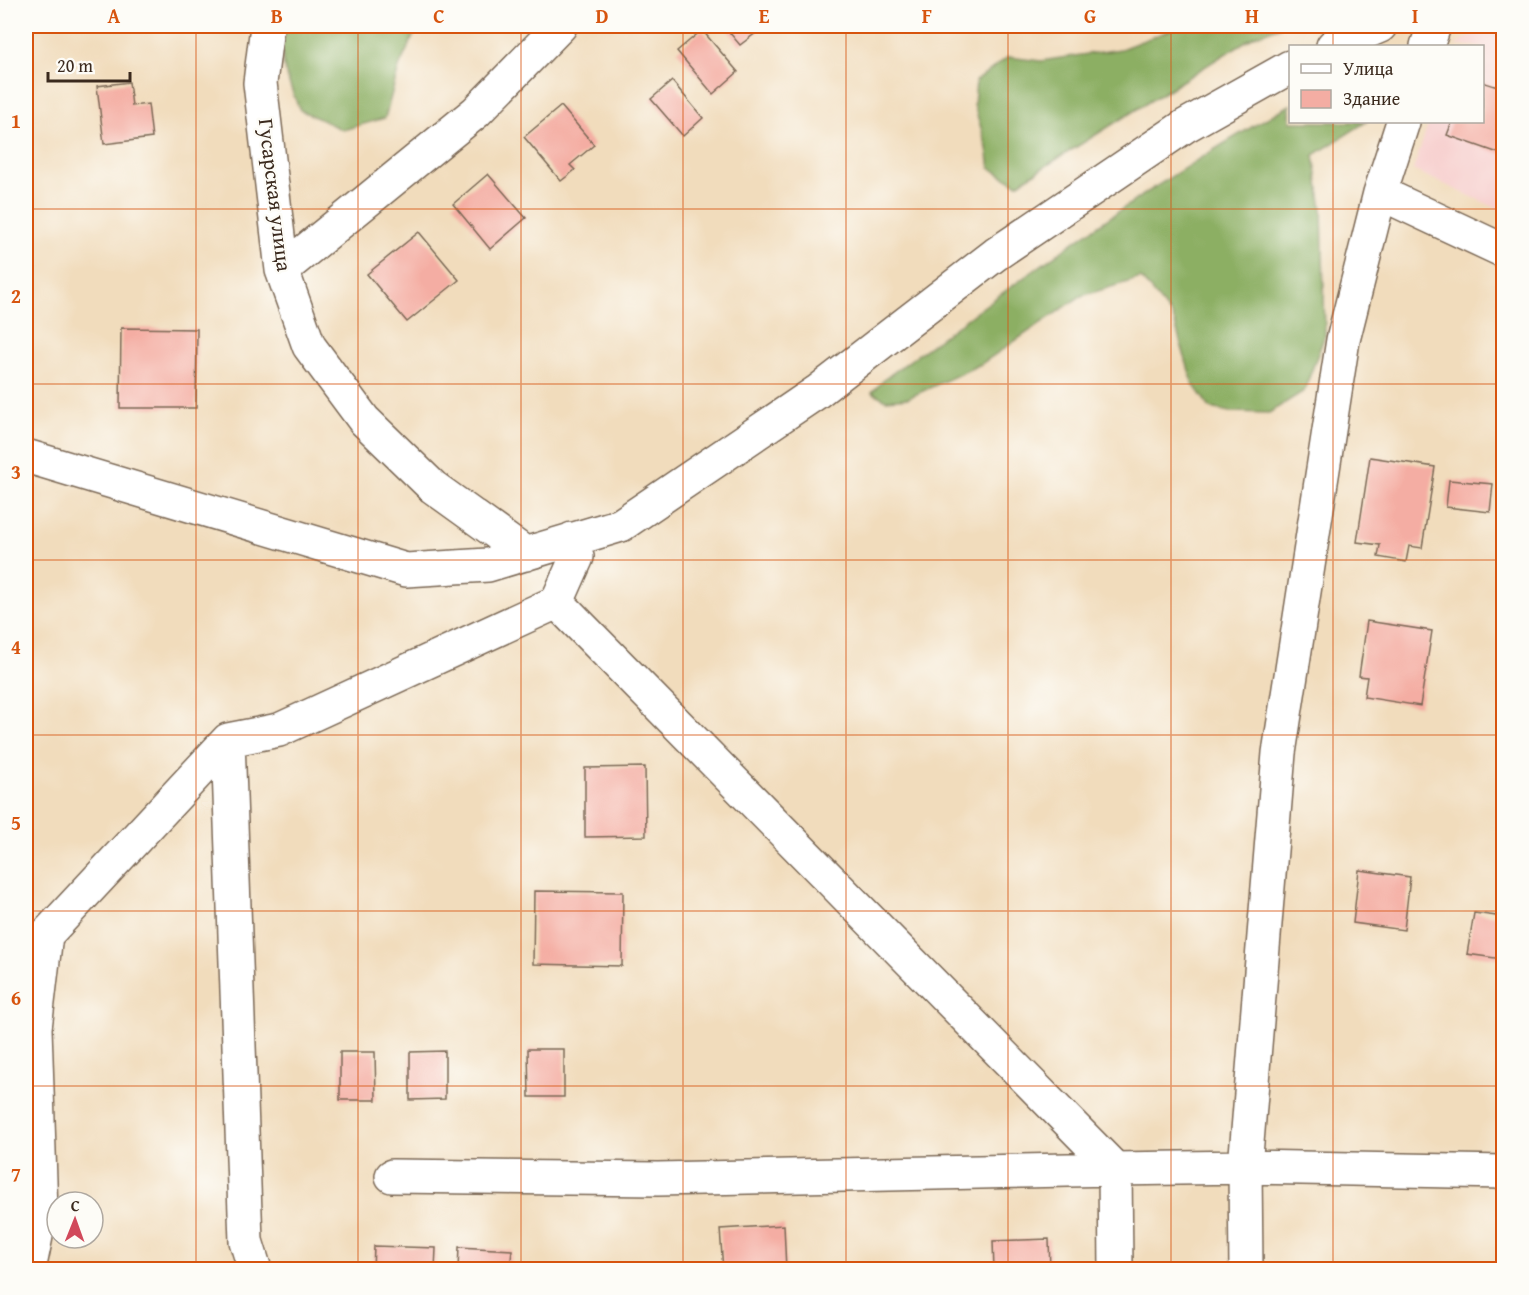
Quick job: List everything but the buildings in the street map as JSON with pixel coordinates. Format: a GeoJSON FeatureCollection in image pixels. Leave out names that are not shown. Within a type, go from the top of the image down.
{"type":"FeatureCollection","features":[{"type":"Feature","properties":{"kind":"street","name":"Гусарская улица"},"geometry":{"type":"LineString","coordinates":[[267,26],[260,83],[282,270],[309,346],[364,420],[433,487],[526,554]]}},
{"type":"Feature","properties":{"kind":"street"},"geometry":{"type":"LineString","coordinates":[[282,270],[476,112],[560,26]]}},
{"type":"Feature","properties":{"kind":"street"},"geometry":{"type":"LineString","coordinates":[[1335,45],[1380,26]]}},
{"type":"Feature","properties":{"kind":"street"},"geometry":{"type":"LineString","coordinates":[[1427,45],[1434,26]]}},
{"type":"Feature","properties":{"kind":"street"},"geometry":{"type":"LineString","coordinates":[[26,456],[406,570],[488,565],[621,525],[817,392],[996,254],[1185,126],[1289,68]]}},
{"type":"Feature","properties":{"kind":"street"},"geometry":{"type":"LineString","coordinates":[[1246,1269],[1245,1167],[1280,753],[1343,340],[1380,193],[1403,123]]}},
{"type":"Feature","properties":{"kind":"street"},"geometry":{"type":"LineString","coordinates":[[1380,193],[1503,251]]}},
{"type":"Feature","properties":{"kind":"street"},"geometry":{"type":"LineString","coordinates":[[29,1269],[41,1212],[35,1028],[36,941],[228,740],[279,729],[556,602],[577,557],[572,539]]}},
{"type":"Feature","properties":{"kind":"street"},"geometry":{"type":"LineString","coordinates":[[556,602],[1115,1169],[1116,1269]]}},
{"type":"Feature","properties":{"kind":"street"},"geometry":{"type":"LineString","coordinates":[[228,740],[246,1241],[255,1269]]}},
{"type":"Feature","properties":{"kind":"street"},"geometry":{"type":"LineString","coordinates":[[392,1176],[658,1179],[1245,1167],[1503,1172]]}},
{"type":"Feature","properties":{"kind":"shaded area"},"geometry":{"type":"Polygon","coordinates":[[[1485,26],[1503,26],[1503,211],[1413,170],[1429,123],[1484,123],[1484,45],[1456,45],[1485,26]]]}},
{"type":"Feature","properties":{"kind":"green space"},"geometry":{"type":"Polygon","coordinates":[[[289,26],[418,26],[399,67],[385,118],[343,130],[300,110],[284,68],[282,46],[289,26]]]}},
{"type":"Feature","properties":{"kind":"green space"},"geometry":{"type":"Polygon","coordinates":[[[1181,26],[1281,26],[1254,36],[1017,184],[990,168],[987,148],[974,105],[976,81],[1008,57],[1041,61],[1121,49],[1181,26]]]}},
{"type":"Feature","properties":{"kind":"green space"},"geometry":{"type":"Polygon","coordinates":[[[1289,106],[1289,123],[1364,123],[1314,155],[1322,209],[1325,335],[1304,391],[1269,413],[1230,412],[1210,408],[1193,384],[1173,317],[1141,278],[1081,296],[981,364],[908,398],[886,400],[872,392],[886,378],[1084,235],[1237,135],[1289,106]]]}}]}
